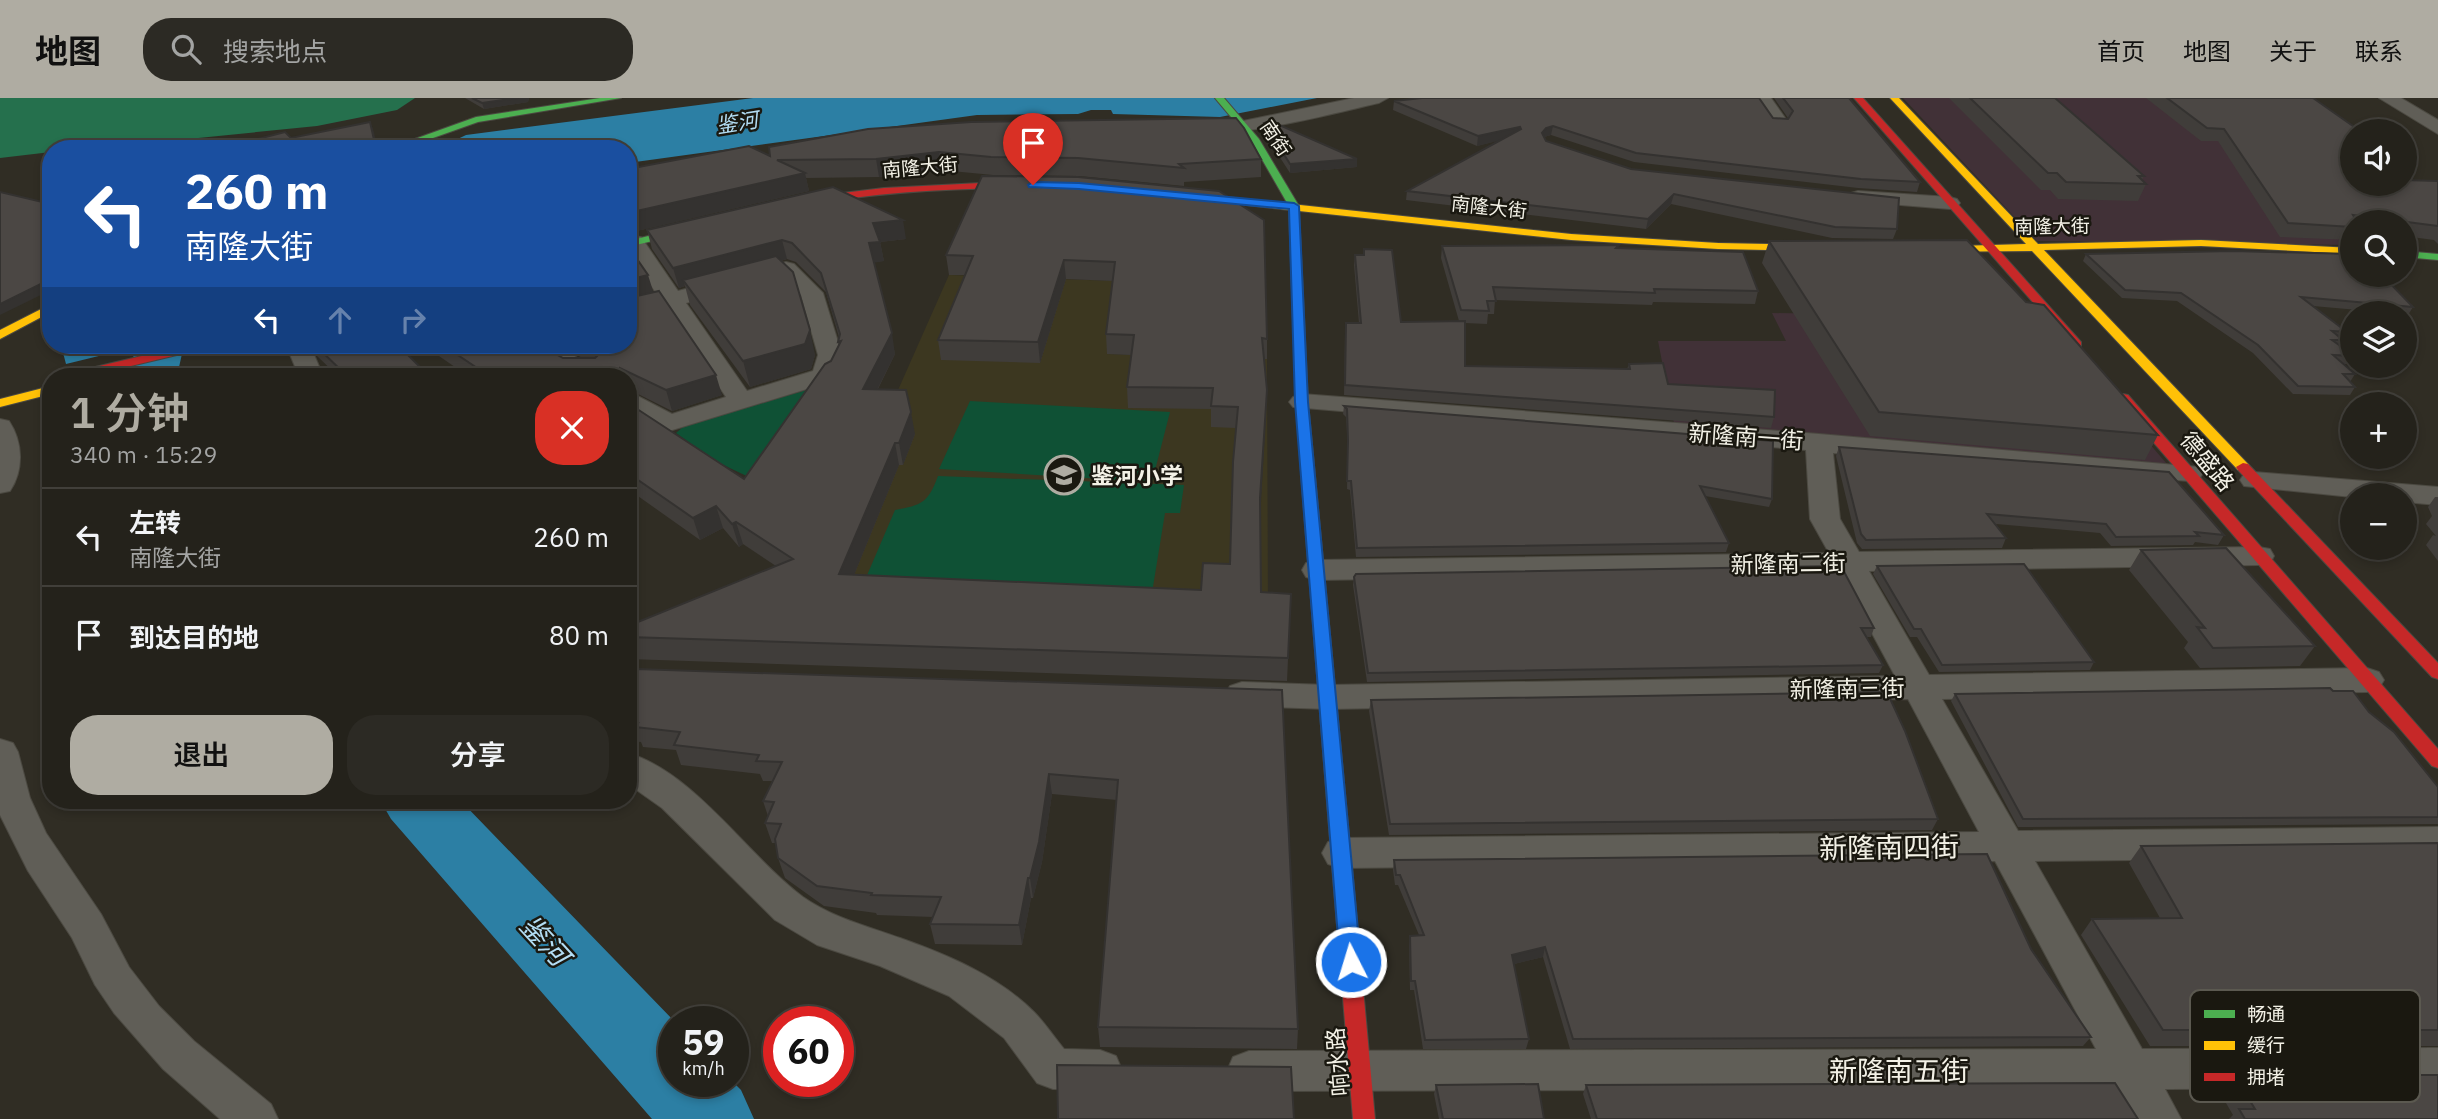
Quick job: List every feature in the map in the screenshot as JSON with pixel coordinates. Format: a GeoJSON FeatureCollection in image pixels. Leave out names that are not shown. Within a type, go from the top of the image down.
{"type":"FeatureCollection","features":[{"type":"Feature","properties":{"kind":"main road"},"geometry":{"type":"LineString","coordinates":[[418,140],[476,120],[617,98]]}},
{"type":"Feature","properties":{"kind":"main road"},"geometry":{"type":"LineString","coordinates":[[1858,98],[2088,358]]}},
{"type":"Feature","properties":{"kind":"main road"},"geometry":{"type":"LineString","coordinates":[[1894,98],[2033,248],[2438,673]]}},
{"type":"Feature","properties":{"kind":"main road","name":"南街"},"geometry":{"type":"LineString","coordinates":[[1224,104],[1256,141],[1294,206]]}},
{"type":"Feature","properties":{"kind":"main road","name":"南隆大街"},"geometry":{"type":"LineString","coordinates":[[781,208],[831,196],[964,184],[1041,185]]}},
{"type":"Feature","properties":{"kind":"main road","name":"南隆大街"},"geometry":{"type":"LineString","coordinates":[[1160,193],[1571,237],[1718,246],[1829,248]]}},
{"type":"Feature","properties":{"kind":"main road","name":"响水路"},"geometry":{"type":"LineString","coordinates":[[1294,206],[1302,402],[1364,1119]]}},
{"type":"Feature","properties":{"kind":"main road"},"geometry":{"type":"LineString","coordinates":[[637,242],[718,223]]}},
{"type":"Feature","properties":{"kind":"main road","name":"南隆大街"},"geometry":{"type":"LineString","coordinates":[[1913,250],[2201,243],[2340,250]]}},
{"type":"Feature","properties":{"kind":"main road"},"geometry":{"type":"LineString","coordinates":[[2417,255],[2438,257]]}},
{"type":"Feature","properties":{"kind":"main road"},"geometry":{"type":"LineString","coordinates":[[0,335],[42,312]]}},
{"type":"Feature","properties":{"kind":"main road"},"geometry":{"type":"LineString","coordinates":[[110,368],[173,354]]}},
{"type":"Feature","properties":{"kind":"main road"},"geometry":{"type":"LineString","coordinates":[[133,368],[181,354]]}},
{"type":"Feature","properties":{"kind":"main road"},"geometry":{"type":"LineString","coordinates":[[5,397],[42,385]]}},
{"type":"Feature","properties":{"kind":"main road","name":"德盛路"},"geometry":{"type":"LineString","coordinates":[[2116,389],[2438,761]]}},
{"type":"Feature","properties":{"kind":"main road"},"geometry":{"type":"LineString","coordinates":[[5,397],[42,391]]}},
{"type":"Feature","properties":{"kind":"street"},"geometry":{"type":"LineString","coordinates":[[1195,127],[1243,127],[1380,98]]}},
{"type":"Feature","properties":{"kind":"street"},"geometry":{"type":"LineString","coordinates":[[1762,98],[1779,122]]}},
{"type":"Feature","properties":{"kind":"street"},"geometry":{"type":"LineString","coordinates":[[2388,98],[2438,128]]}},
{"type":"Feature","properties":{"kind":"street"},"geometry":{"type":"LineString","coordinates":[[1844,195],[1951,203]]}},
{"type":"Feature","properties":{"kind":"street"},"geometry":{"type":"LineString","coordinates":[[637,251],[674,299],[742,402]]}},
{"type":"Feature","properties":{"kind":"street"},"geometry":{"type":"LineString","coordinates":[[637,309],[786,269],[812,293],[830,355],[824,376],[669,423],[637,404]]}},
{"type":"Feature","properties":{"kind":"street"},"geometry":{"type":"LineString","coordinates":[[553,354],[575,368]]}},
{"type":"Feature","properties":{"kind":"street","name":"新隆南一街"},"geometry":{"type":"LineString","coordinates":[[1302,402],[2189,473]]}},
{"type":"Feature","properties":{"kind":"street"},"geometry":{"type":"LineString","coordinates":[[0,427],[5,435],[8,454],[0,485]]}},
{"type":"Feature","properties":{"kind":"street"},"geometry":{"type":"LineString","coordinates":[[1819,442],[1825,519],[2158,1119]]}},
{"type":"Feature","properties":{"kind":"street"},"geometry":{"type":"LineString","coordinates":[[2254,480],[2438,496]]}},
{"type":"Feature","properties":{"kind":"street","name":"新隆南二街"},"geometry":{"type":"LineString","coordinates":[[1317,570],[2259,556]]}},
{"type":"Feature","properties":{"kind":"street","name":"新隆南三街"},"geometry":{"type":"LineString","coordinates":[[1216,693],[1328,697],[2367,680]]}},
{"type":"Feature","properties":{"kind":"street"},"geometry":{"type":"LineString","coordinates":[[2,772],[35,850],[57,888],[83,921],[113,979],[147,1023],[181,1057],[255,1119]]}},
{"type":"Feature","properties":{"kind":"street"},"geometry":{"type":"LineString","coordinates":[[637,772],[675,799],[789,908],[831,933],[891,952],[964,983],[1018,1025],[1053,1069],[1137,1070]]}},
{"type":"Feature","properties":{"kind":"street","name":"新隆南四街"},"geometry":{"type":"LineString","coordinates":[[1341,853],[2438,842]]}},
{"type":"Feature","properties":{"kind":"street","name":"新隆南五街"},"geometry":{"type":"LineString","coordinates":[[2420,1068],[2438,1068]]}},
{"type":"Feature","properties":{"kind":"street","name":"新隆南五街"},"geometry":{"type":"LineString","coordinates":[[1207,1071],[2190,1069]]}},
{"type":"Feature","properties":{"kind":"shaded area"},"geometry":{"type":"Polygon","coordinates":[[[1903,98],[2236,98],[2341,210],[2340,245],[2037,241],[1903,98]]]}},
{"type":"Feature","properties":{"kind":"shaded area","name":"鉴河小学"},"geometry":{"type":"Polygon","coordinates":[[[949,275],[1116,281],[1107,354],[1267,359],[1268,615],[809,591],[949,275]]]}},
{"type":"Feature","properties":{"kind":"shaded area"},"geometry":{"type":"Polygon","coordinates":[[[1772,313],[2041,318],[2167,464],[1674,423],[1658,341],[1786,341],[1772,313]]]}},
{"type":"Feature","properties":{"kind":"green space"},"geometry":{"type":"Polygon","coordinates":[[[0,98],[415,98],[397,110],[317,126],[178,140],[42,140],[42,153],[0,158],[0,98]]]}},
{"type":"Feature","properties":{"kind":"green space"},"geometry":{"type":"Polygon","coordinates":[[[820,386],[753,479],[717,462],[676,433],[684,426],[820,386]]]}},
{"type":"Feature","properties":{"kind":"green space"},"geometry":{"type":"Polygon","coordinates":[[[970,401],[1170,412],[1152,482],[939,469],[970,401]]]}},
{"type":"Feature","properties":{"kind":"green space"},"geometry":{"type":"Polygon","coordinates":[[[938,476],[1184,485],[1180,513],[1165,513],[1151,599],[862,587],[895,510],[923,501],[931,492],[938,476]]]}},
{"type":"Feature","properties":{"kind":"water"},"geometry":{"type":"Polygon","coordinates":[[[753,98],[1317,98],[1220,117],[1113,114],[1111,110],[1091,110],[1078,114],[977,115],[637,162],[637,140],[456,140],[466,135],[753,98]]]}},
{"type":"Feature","properties":{"kind":"water"},"geometry":{"type":"Polygon","coordinates":[[[63,354],[107,354],[66,364],[63,354]]]}},
{"type":"Feature","properties":{"kind":"building"},"geometry":{"type":"Polygon","coordinates":[[[472,98],[518,98],[482,103],[472,98]]]}},
{"type":"Feature","properties":{"kind":"building"},"geometry":{"type":"Polygon","coordinates":[[[1422,98],[1759,98],[1773,118],[1788,119],[1793,111],[1783,98],[1849,98],[1920,182],[1861,179],[1636,153],[1553,126],[1542,133],[1546,141],[1631,169],[1899,198],[1897,229],[1835,227],[1674,194],[1648,219],[1407,191],[1521,129],[1520,127],[1478,136],[1394,101],[1422,98]]]}},
{"type":"Feature","properties":{"kind":"building"},"geometry":{"type":"Polygon","coordinates":[[[1970,98],[2055,98],[2144,176],[2138,176],[2146,184],[2066,182],[2057,173],[2048,173],[1970,98]]]}},
{"type":"Feature","properties":{"kind":"building"},"geometry":{"type":"Polygon","coordinates":[[[2167,98],[2313,98],[2343,119],[2340,119],[2340,196],[2417,196],[2417,180],[2438,181],[2438,226],[2417,223],[2417,210],[2340,210],[2340,226],[2288,223],[2224,129],[2207,128],[2167,98]]]}},
{"type":"Feature","properties":{"kind":"building"},"geometry":{"type":"Polygon","coordinates":[[[1236,118],[1261,159],[1179,164],[1184,168],[1078,158],[991,157],[939,152],[876,159],[777,160],[805,173],[637,211],[637,167],[749,146],[770,156],[769,147],[868,129],[971,122],[1236,118]]]}},
{"type":"Feature","properties":{"kind":"building"},"geometry":{"type":"Polygon","coordinates":[[[1270,121],[1357,159],[1290,164],[1264,123],[1270,121]]]}},
{"type":"Feature","properties":{"kind":"building"},"geometry":{"type":"Polygon","coordinates":[[[370,122],[374,140],[254,140],[285,132],[291,138],[370,122]]]}},
{"type":"Feature","properties":{"kind":"building"},"geometry":{"type":"Polygon","coordinates":[[[982,176],[1078,177],[1219,191],[1264,220],[1267,339],[1262,338],[1267,390],[1260,498],[1261,592],[1291,594],[1288,658],[637,637],[637,622],[793,559],[736,522],[732,524],[716,506],[693,518],[637,479],[637,409],[744,479],[825,364],[831,361],[841,341],[838,342],[840,334],[821,273],[792,243],[782,240],[673,268],[647,230],[833,187],[903,220],[873,223],[880,242],[869,243],[892,333],[863,389],[906,390],[911,412],[839,574],[1201,590],[1203,563],[1230,564],[1233,462],[1238,407],[1211,406],[1213,388],[1127,387],[1134,335],[1106,334],[1115,262],[1064,260],[1038,342],[938,340],[973,256],[946,255],[982,176]]]}},
{"type":"Feature","properties":{"kind":"building"},"geometry":{"type":"Polygon","coordinates":[[[0,192],[42,202],[42,283],[0,304],[0,192]]]}},
{"type":"Feature","properties":{"kind":"building"},"geometry":{"type":"Polygon","coordinates":[[[1967,240],[2026,302],[2044,305],[2158,435],[1879,412],[1769,241],[1967,240]]]}},
{"type":"Feature","properties":{"kind":"building"},"geometry":{"type":"Polygon","coordinates":[[[1619,245],[1616,248],[1743,252],[1758,291],[1654,289],[1655,293],[1493,287],[1496,301],[1487,301],[1489,311],[1461,310],[1442,246],[1619,245]]]}},
{"type":"Feature","properties":{"kind":"building"},"geometry":{"type":"Polygon","coordinates":[[[1364,249],[1392,250],[1401,322],[1465,321],[1465,366],[1630,369],[1629,364],[1663,363],[1668,384],[1775,390],[1774,417],[1345,385],[1346,323],[1361,323],[1355,255],[1364,255],[1364,249]]]}},
{"type":"Feature","properties":{"kind":"building"},"geometry":{"type":"Polygon","coordinates":[[[2233,251],[2340,254],[2340,287],[2394,287],[2407,301],[2346,301],[2301,297],[2340,327],[2340,332],[2332,331],[2340,340],[2332,340],[2340,346],[2340,355],[2333,355],[2340,361],[2340,378],[2347,378],[2355,387],[2298,386],[2258,345],[2181,293],[2125,290],[2086,254],[2233,251]]]}},
{"type":"Feature","properties":{"kind":"building"},"geometry":{"type":"Polygon","coordinates":[[[776,256],[793,272],[810,330],[805,344],[743,361],[683,280],[776,256]]]}},
{"type":"Feature","properties":{"kind":"building"},"geometry":{"type":"Polygon","coordinates":[[[637,259],[648,275],[637,278],[637,259]]]}},
{"type":"Feature","properties":{"kind":"building"},"geometry":{"type":"Polygon","coordinates":[[[659,291],[716,375],[666,390],[637,376],[637,368],[477,368],[456,354],[556,354],[563,358],[595,358],[596,354],[637,354],[637,296],[659,291]]]}},
{"type":"Feature","properties":{"kind":"building"},"geometry":{"type":"Polygon","coordinates":[[[324,354],[407,354],[421,368],[339,368],[324,354]]]}},
{"type":"Feature","properties":{"kind":"building"},"geometry":{"type":"Polygon","coordinates":[[[1344,406],[1773,441],[1772,499],[1700,486],[1729,543],[1357,548],[1351,481],[1347,481],[1347,409],[1344,406]]]}},
{"type":"Feature","properties":{"kind":"building"},"geometry":{"type":"Polygon","coordinates":[[[1839,447],[2169,472],[2224,535],[2195,532],[2199,536],[2116,537],[2106,524],[1987,514],[2006,538],[1866,540],[1861,534],[1839,447]]]}},
{"type":"Feature","properties":{"kind":"building"},"geometry":{"type":"Polygon","coordinates":[[[2226,548],[2315,646],[2213,648],[2197,627],[2205,628],[2141,550],[2226,548]]]}},
{"type":"Feature","properties":{"kind":"building"},"geometry":{"type":"Polygon","coordinates":[[[2024,564],[2094,662],[1942,665],[1921,629],[1914,629],[1877,566],[2024,564]]]}},
{"type":"Feature","properties":{"kind":"building"},"geometry":{"type":"Polygon","coordinates":[[[1841,566],[1874,628],[1861,628],[1883,665],[1368,673],[1354,577],[1356,574],[1841,566]]]}},
{"type":"Feature","properties":{"kind":"building"},"geometry":{"type":"Polygon","coordinates":[[[637,669],[1282,690],[1298,1029],[1098,1027],[1118,780],[1049,774],[1039,842],[1028,878],[1019,925],[930,924],[941,897],[871,895],[872,893],[817,886],[778,858],[775,839],[781,824],[765,823],[774,802],[763,801],[782,762],[756,761],[759,755],[674,745],[680,732],[637,727],[637,669]]]}},
{"type":"Feature","properties":{"kind":"building"},"geometry":{"type":"Polygon","coordinates":[[[2330,688],[2333,691],[2353,691],[2369,712],[2394,732],[2438,787],[2438,817],[2023,819],[1955,694],[2330,688]]]}},
{"type":"Feature","properties":{"kind":"building"},"geometry":{"type":"Polygon","coordinates":[[[1887,692],[1905,731],[1938,819],[1390,824],[1371,700],[1887,692]]]}},
{"type":"Feature","properties":{"kind":"building"},"geometry":{"type":"Polygon","coordinates":[[[2438,843],[2438,1030],[2420,1030],[2420,990],[2190,990],[2190,1030],[2163,1030],[2092,919],[2182,918],[2141,846],[2438,843]]]}},
{"type":"Feature","properties":{"kind":"building"},"geometry":{"type":"Polygon","coordinates":[[[1987,854],[2031,949],[2091,1037],[1573,1039],[1545,947],[1512,955],[1529,1039],[1425,1040],[1415,981],[1411,981],[1410,936],[1424,935],[1400,875],[1396,875],[1394,860],[1987,854]]]}},
{"type":"Feature","properties":{"kind":"building"},"geometry":{"type":"Polygon","coordinates":[[[1057,1065],[1291,1067],[1294,1119],[1058,1119],[1057,1065]]]}},
{"type":"Feature","properties":{"kind":"building"},"geometry":{"type":"Polygon","coordinates":[[[2420,1075],[2438,1075],[2438,1119],[2245,1119],[2239,1109],[2255,1109],[2251,1102],[2420,1102],[2420,1075]]]}},
{"type":"Feature","properties":{"kind":"building"},"geometry":{"type":"Polygon","coordinates":[[[2115,1083],[2138,1119],[1597,1119],[1586,1085],[2115,1083]]]}},
{"type":"Feature","properties":{"kind":"building"},"geometry":{"type":"Polygon","coordinates":[[[1538,1084],[1544,1119],[1443,1119],[1436,1085],[1538,1084]]]}},
{"type":"Feature","properties":{"kind":"waterway","name":"鉴河"},"geometry":{"type":"LineString","coordinates":[[155,368],[158,354]]}},
{"type":"Feature","properties":{"kind":"waterway","name":"鉴河"},"geometry":{"type":"LineString","coordinates":[[424,809],[658,1063]]}},
{"type":"Feature","properties":{"kind":"waterway","name":"鉴河"},"geometry":{"type":"LineString","coordinates":[[689,1097],[710,1119]]}},
{"type":"Feature","properties":{"kind":"traffic: fast"},"geometry":{"type":"LineString","coordinates":[[418,140],[476,120],[617,98]]}},
{"type":"Feature","properties":{"kind":"traffic: fast"},"geometry":{"type":"LineString","coordinates":[[1219,98],[1256,141],[1294,206]]}},
{"type":"Feature","properties":{"kind":"traffic: fast"},"geometry":{"type":"LineString","coordinates":[[637,242],[701,226]]}},
{"type":"Feature","properties":{"kind":"traffic: fast"},"geometry":{"type":"LineString","coordinates":[[2417,255],[2438,257]]}},
{"type":"Feature","properties":{"kind":"traffic: fast"},"geometry":{"type":"LineString","coordinates":[[1309,486],[1343,878]]}},
{"type":"Feature","properties":{"kind":"traffic: slow"},"geometry":{"type":"LineString","coordinates":[[1894,98],[2243,467]]}},
{"type":"Feature","properties":{"kind":"traffic: slow"},"geometry":{"type":"LineString","coordinates":[[1180,195],[1571,237],[1718,246],[1818,248]]}},
{"type":"Feature","properties":{"kind":"traffic: slow"},"geometry":{"type":"LineString","coordinates":[[1294,206],[1302,402],[1309,486]]}},
{"type":"Feature","properties":{"kind":"traffic: slow"},"geometry":{"type":"LineString","coordinates":[[1923,250],[2201,243],[2340,250]]}},
{"type":"Feature","properties":{"kind":"traffic: slow"},"geometry":{"type":"LineString","coordinates":[[0,335],[42,312]]}},
{"type":"Feature","properties":{"kind":"traffic: slow"},"geometry":{"type":"LineString","coordinates":[[0,403],[42,392]]}},
{"type":"Feature","properties":{"kind":"traffic: jam"},"geometry":{"type":"LineString","coordinates":[[1858,98],[2077,345]]}},
{"type":"Feature","properties":{"kind":"traffic: jam"},"geometry":{"type":"LineString","coordinates":[[797,204],[913,188],[1030,185]]}},
{"type":"Feature","properties":{"kind":"traffic: jam"},"geometry":{"type":"LineString","coordinates":[[107,368],[165,354]]}},
{"type":"Feature","properties":{"kind":"traffic: jam"},"geometry":{"type":"LineString","coordinates":[[2123,398],[2438,761]]}},
{"type":"Feature","properties":{"kind":"traffic: jam"},"geometry":{"type":"LineString","coordinates":[[2243,467],[2438,673]]}},
{"type":"Feature","properties":{"kind":"traffic: jam"},"geometry":{"type":"LineString","coordinates":[[1343,878],[1364,1119]]}},
{"type":"Feature","properties":{"kind":"place","name":"鉴河小学"},"geometry":{"type":"Point","coordinates":[1064,475]}},
{"type":"Feature","properties":{"kind":"route"},"geometry":{"type":"LineString","coordinates":[[1033,185],[1079,186],[1294,206],[1302,402],[1351,962]]}}]}
